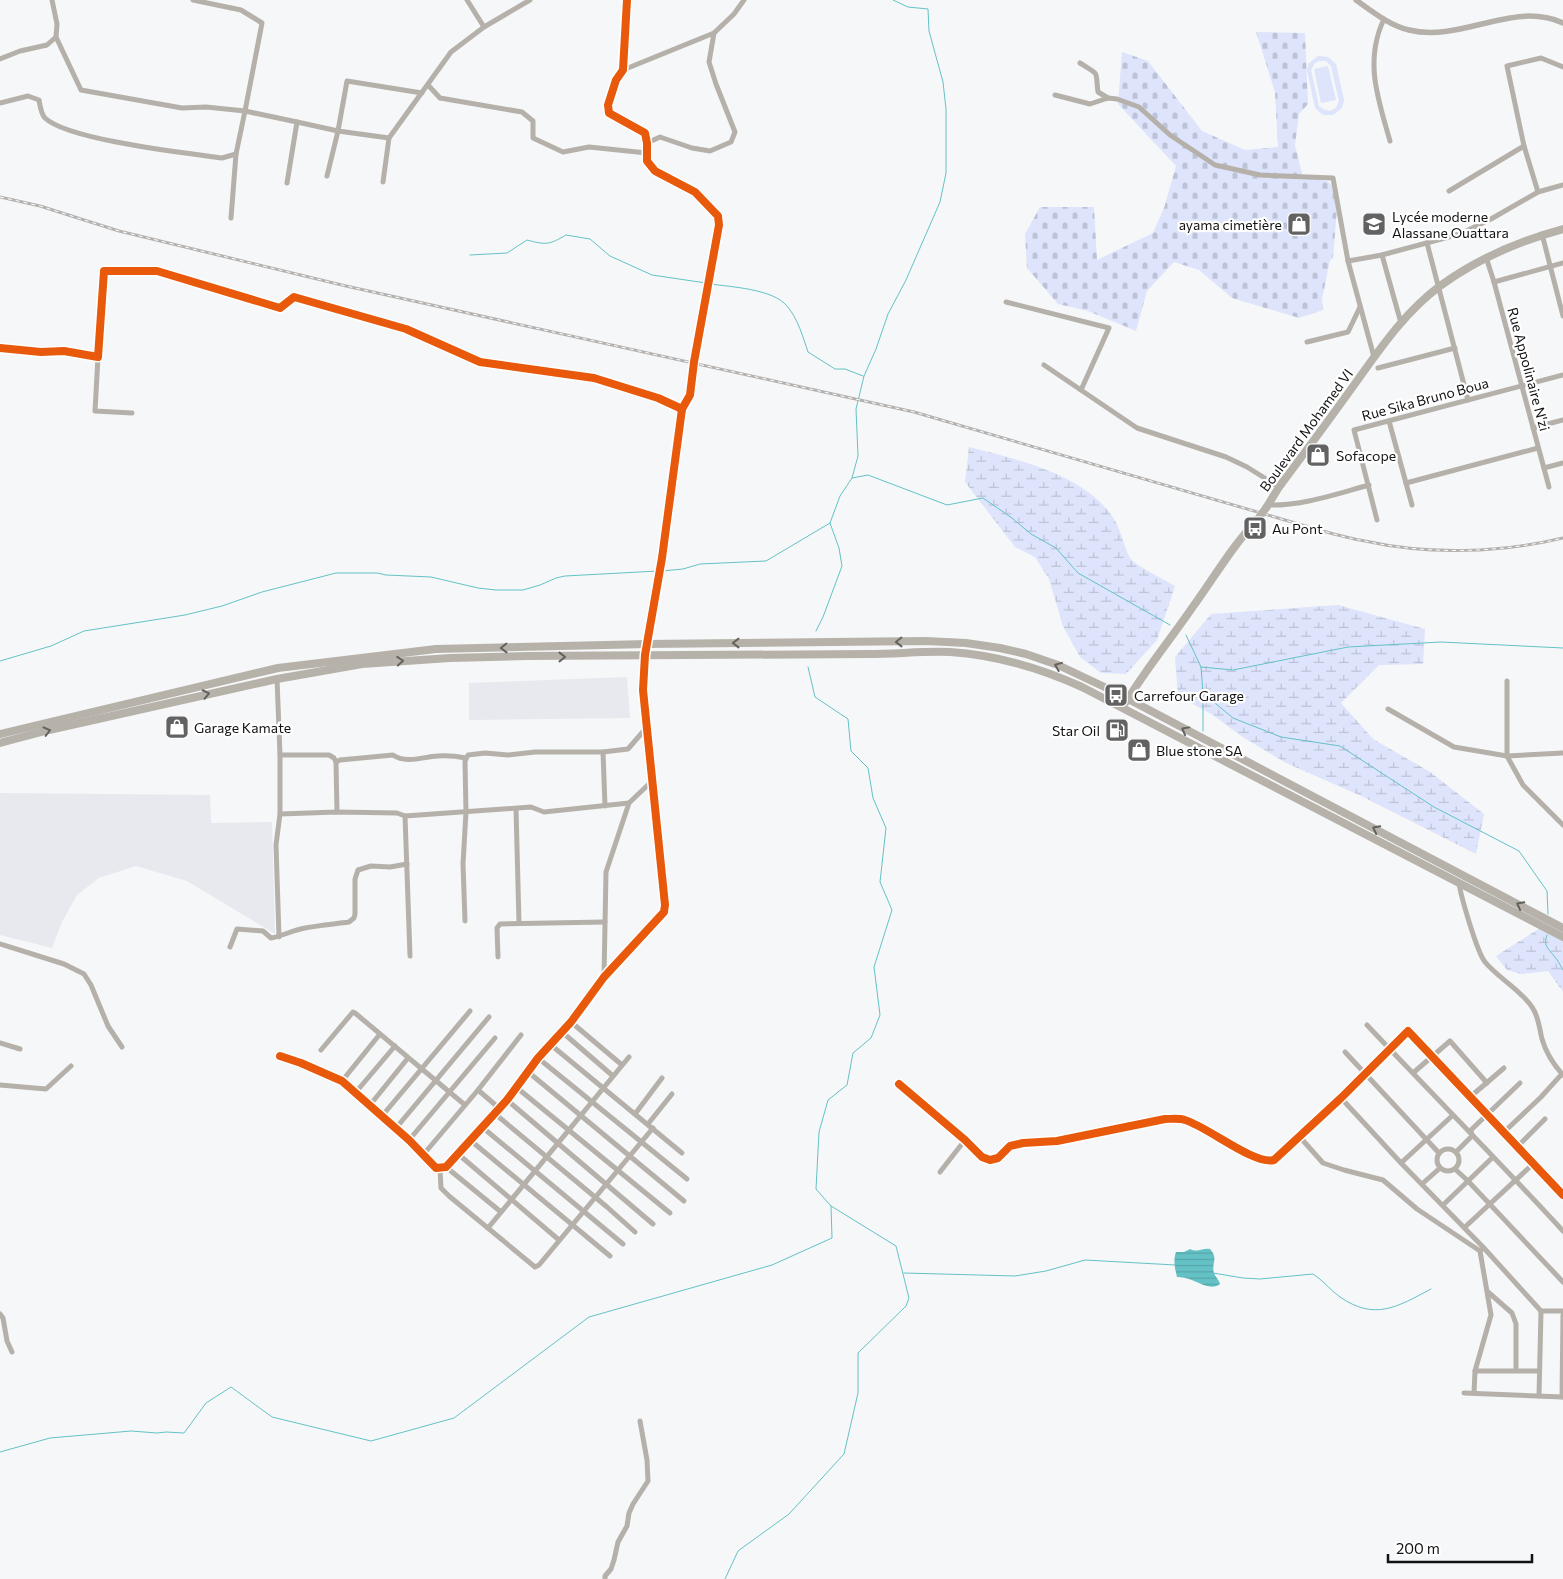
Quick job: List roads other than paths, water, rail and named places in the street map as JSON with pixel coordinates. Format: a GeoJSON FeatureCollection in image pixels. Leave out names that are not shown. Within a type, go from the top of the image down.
{"type":"FeatureCollection","features":[{"type":"Feature","properties":{"kind":"main road","name":"Boulevard Mohamed VI"},"geometry":{"type":"LineString","coordinates":[[1122,708],[1245,532],[1267,507],[1279,487],[1401,323],[1439,286],[1486,257],[1542,234],[1563,229]]}},
{"type":"Feature","properties":{"kind":"main road"},"geometry":{"type":"LineString","coordinates":[[0,734],[288,667],[436,649],[648,644],[926,641],[983,645],[1026,654],[1058,665],[1128,698],[1196,736],[1563,928]]}},
{"type":"Feature","properties":{"kind":"main road"},"geometry":{"type":"LineString","coordinates":[[0,743],[49,730],[277,679],[362,664],[508,656],[950,652],[1020,664],[1053,674],[1563,936]]}},
{"type":"Feature","properties":{"kind":"street"},"geometry":{"type":"LineString","coordinates":[[52,0],[56,37],[81,90],[182,108],[245,111],[338,131],[389,138]]}},
{"type":"Feature","properties":{"kind":"street"},"geometry":{"type":"LineString","coordinates":[[193,0],[227,3],[262,23],[236,154],[232,218]]}},
{"type":"Feature","properties":{"kind":"street"},"geometry":{"type":"LineString","coordinates":[[476,0],[468,2],[484,27]]}},
{"type":"Feature","properties":{"kind":"street"},"geometry":{"type":"LineString","coordinates":[[383,182],[389,138],[451,52],[484,27],[530,0]]}},
{"type":"Feature","properties":{"kind":"street"},"geometry":{"type":"LineString","coordinates":[[280,1056],[342,1081],[409,1140],[436,1168],[446,1167],[506,1100],[538,1058],[571,1022],[604,977],[664,912],[665,905],[643,690],[645,655],[662,558],[682,409],[690,395],[694,362],[719,225],[718,216],[696,192],[655,171],[648,161],[645,133],[610,114],[608,105],[616,80],[623,70],[627,0]]}},
{"type":"Feature","properties":{"kind":"street"},"geometry":{"type":"LineString","coordinates":[[623,70],[714,33],[734,14],[744,0]]}},
{"type":"Feature","properties":{"kind":"street"},"geometry":{"type":"LineString","coordinates":[[1356,0],[1384,19],[1408,30],[1423,32],[1457,30],[1523,17],[1547,17],[1563,23]]}},
{"type":"Feature","properties":{"kind":"street"},"geometry":{"type":"LineString","coordinates":[[1384,19],[1377,33],[1372,60],[1379,102],[1390,141]]}},
{"type":"Feature","properties":{"kind":"street"},"geometry":{"type":"LineString","coordinates":[[647,143],[660,137],[692,148],[710,151],[731,142],[735,132],[709,62],[714,33]]}},
{"type":"Feature","properties":{"kind":"street"},"geometry":{"type":"LineString","coordinates":[[0,59],[47,45],[56,37]]}},
{"type":"Feature","properties":{"kind":"street"},"geometry":{"type":"LineString","coordinates":[[1538,192],[1524,146],[1507,66],[1541,58],[1563,67]]}},
{"type":"Feature","properties":{"kind":"street"},"geometry":{"type":"LineString","coordinates":[[1080,63],[1095,72],[1098,76],[1098,92],[1108,98]]}},
{"type":"Feature","properties":{"kind":"street"},"geometry":{"type":"LineString","coordinates":[[327,176],[347,81],[422,93]]}},
{"type":"Feature","properties":{"kind":"street"},"geometry":{"type":"LineString","coordinates":[[428,85],[440,98],[522,112],[533,121],[533,138],[563,152],[588,147],[647,153]]}},
{"type":"Feature","properties":{"kind":"street"},"geometry":{"type":"LineString","coordinates":[[1055,95],[1090,104],[1108,98],[1118,99],[1139,107],[1170,135],[1215,165],[1260,175],[1333,178],[1348,261],[1374,357]]}},
{"type":"Feature","properties":{"kind":"street"},"geometry":{"type":"LineString","coordinates":[[0,103],[28,96],[38,100],[43,116],[47,120],[77,134],[222,158],[236,154]]}},
{"type":"Feature","properties":{"kind":"street"},"geometry":{"type":"LineString","coordinates":[[287,183],[297,122]]}},
{"type":"Feature","properties":{"kind":"street"},"geometry":{"type":"LineString","coordinates":[[1449,191],[1524,146]]}},
{"type":"Feature","properties":{"kind":"street"},"geometry":{"type":"LineString","coordinates":[[1348,261],[1382,255],[1460,234],[1538,192],[1563,185]]}},
{"type":"Feature","properties":{"kind":"street"},"geometry":{"type":"LineString","coordinates":[[1542,234],[1563,316]]}},
{"type":"Feature","properties":{"kind":"street"},"geometry":{"type":"LineString","coordinates":[[1428,243],[1468,400]]}},
{"type":"Feature","properties":{"kind":"street"},"geometry":{"type":"LineString","coordinates":[[1382,255],[1401,323]]}},
{"type":"Feature","properties":{"kind":"street","name":"Rue Appolinaire N'zi"},"geometry":{"type":"LineString","coordinates":[[1486,257],[1549,487]]}},
{"type":"Feature","properties":{"kind":"street"},"geometry":{"type":"LineString","coordinates":[[1494,282],[1563,263]]}},
{"type":"Feature","properties":{"kind":"street"},"geometry":{"type":"LineString","coordinates":[[132,413],[95,411],[104,271],[157,272],[280,308],[294,297],[406,329],[480,362],[594,378],[658,398],[682,409]]}},
{"type":"Feature","properties":{"kind":"street"},"geometry":{"type":"LineString","coordinates":[[1006,302],[1109,328],[1081,390]]}},
{"type":"Feature","properties":{"kind":"street"},"geometry":{"type":"LineString","coordinates":[[1307,342],[1348,332],[1360,306]]}},
{"type":"Feature","properties":{"kind":"street"},"geometry":{"type":"LineString","coordinates":[[0,348],[64,352],[98,357]]}},
{"type":"Feature","properties":{"kind":"street"},"geometry":{"type":"LineString","coordinates":[[1378,368],[1455,348]]}},
{"type":"Feature","properties":{"kind":"street"},"geometry":{"type":"LineString","coordinates":[[1044,365],[1137,428],[1226,457],[1247,467],[1279,487]]}},
{"type":"Feature","properties":{"kind":"street","name":"Rue Sika Bruno Boua"},"geometry":{"type":"LineString","coordinates":[[1377,520],[1354,430],[1563,375]]}},
{"type":"Feature","properties":{"kind":"street"},"geometry":{"type":"LineString","coordinates":[[1533,428],[1563,420]]}},
{"type":"Feature","properties":{"kind":"street"},"geometry":{"type":"LineString","coordinates":[[1389,421],[1412,505]]}},
{"type":"Feature","properties":{"kind":"street"},"geometry":{"type":"LineString","coordinates":[[1406,483],[1538,448]]}},
{"type":"Feature","properties":{"kind":"street"},"geometry":{"type":"LineString","coordinates":[[1544,468],[1563,462]]}},
{"type":"Feature","properties":{"kind":"street"},"geometry":{"type":"LineString","coordinates":[[1267,507],[1308,502],[1368,485]]}},
{"type":"Feature","properties":{"kind":"street"},"geometry":{"type":"LineString","coordinates":[[277,679],[280,755],[280,814],[276,845],[279,937]]}},
{"type":"Feature","properties":{"kind":"street"},"geometry":{"type":"LineString","coordinates":[[1507,681],[1507,756],[1523,785],[1563,825]]}},
{"type":"Feature","properties":{"kind":"street"},"geometry":{"type":"LineString","coordinates":[[1388,709],[1454,747],[1507,756],[1563,753]]}},
{"type":"Feature","properties":{"kind":"street"},"geometry":{"type":"LineString","coordinates":[[336,762],[393,755],[407,760],[437,756],[466,758],[468,755],[485,753],[508,755],[535,752],[603,752],[628,749],[647,727]]}},
{"type":"Feature","properties":{"kind":"street"},"geometry":{"type":"LineString","coordinates":[[603,752],[605,806]]}},
{"type":"Feature","properties":{"kind":"street"},"geometry":{"type":"LineString","coordinates":[[280,755],[328,755],[334,758],[336,762],[337,812]]}},
{"type":"Feature","properties":{"kind":"street"},"geometry":{"type":"LineString","coordinates":[[465,921],[463,864],[466,812],[466,758]]}},
{"type":"Feature","properties":{"kind":"street"},"geometry":{"type":"LineString","coordinates":[[604,977],[606,872],[629,803],[651,782]]}},
{"type":"Feature","properties":{"kind":"street"},"geometry":{"type":"LineString","coordinates":[[280,814],[337,812],[397,813],[405,816],[531,807],[544,812],[629,803]]}},
{"type":"Feature","properties":{"kind":"street"},"geometry":{"type":"LineString","coordinates":[[516,809],[519,923]]}},
{"type":"Feature","properties":{"kind":"street"},"geometry":{"type":"LineString","coordinates":[[405,816],[410,956]]}},
{"type":"Feature","properties":{"kind":"street"},"geometry":{"type":"LineString","coordinates":[[230,947],[237,929],[262,932],[271,938],[306,928],[350,922],[354,918],[354,879],[358,870],[371,866],[407,864]]}},
{"type":"Feature","properties":{"kind":"street"},"geometry":{"type":"LineString","coordinates":[[1459,882],[1461,895],[1485,962],[1531,1005],[1539,1019],[1542,1039],[1550,1060],[1562,1074],[1541,1098],[1503,1133]]}},
{"type":"Feature","properties":{"kind":"street"},"geometry":{"type":"LineString","coordinates":[[498,957],[498,926],[519,923],[606,922]]}},
{"type":"Feature","properties":{"kind":"street"},"geometry":{"type":"LineString","coordinates":[[0,944],[64,964],[84,974],[91,985],[108,1026],[122,1047]]}},
{"type":"Feature","properties":{"kind":"street"},"geometry":{"type":"LineString","coordinates":[[382,1116],[470,1011]]}},
{"type":"Feature","properties":{"kind":"street"},"geometry":{"type":"LineString","coordinates":[[321,1050],[353,1012],[465,1105]]}},
{"type":"Feature","properties":{"kind":"street"},"geometry":{"type":"LineString","coordinates":[[396,1128],[489,1017]]}},
{"type":"Feature","properties":{"kind":"street"},"geometry":{"type":"LineString","coordinates":[[571,1022],[622,1065]]}},
{"type":"Feature","properties":{"kind":"street"},"geometry":{"type":"LineString","coordinates":[[1367,1025],[1563,1231]]}},
{"type":"Feature","properties":{"kind":"street"},"geometry":{"type":"LineString","coordinates":[[899,1084],[965,1140],[982,1158],[990,1160],[998,1158],[1010,1146],[1023,1143],[1057,1141],[1166,1119],[1184,1119],[1209,1130],[1264,1162],[1269,1162],[1274,1160],[1341,1098],[1408,1031],[1563,1195]]}},
{"type":"Feature","properties":{"kind":"street"},"geometry":{"type":"LineString","coordinates":[[562,1032],[613,1076]]}},
{"type":"Feature","properties":{"kind":"street"},"geometry":{"type":"LineString","coordinates":[[342,1081],[380,1034]]}},
{"type":"Feature","properties":{"kind":"street"},"geometry":{"type":"LineString","coordinates":[[423,1155],[521,1035]]}},
{"type":"Feature","properties":{"kind":"street"},"geometry":{"type":"LineString","coordinates":[[409,1140],[495,1038]]}},
{"type":"Feature","properties":{"kind":"street"},"geometry":{"type":"LineString","coordinates":[[1413,1073],[1430,1056],[1450,1041],[1487,1083]]}},
{"type":"Feature","properties":{"kind":"street"},"geometry":{"type":"LineString","coordinates":[[0,1043],[20,1049]]}},
{"type":"Feature","properties":{"kind":"street"},"geometry":{"type":"LineString","coordinates":[[551,1045],[682,1153]]}},
{"type":"Feature","properties":{"kind":"street"},"geometry":{"type":"LineString","coordinates":[[356,1092],[395,1046]]}},
{"type":"Feature","properties":{"kind":"street"},"geometry":{"type":"LineString","coordinates":[[1345,1052],[1440,1153]]}},
{"type":"Feature","properties":{"kind":"street"},"geometry":{"type":"LineString","coordinates":[[488,1228],[629,1057]]}},
{"type":"Feature","properties":{"kind":"street"},"geometry":{"type":"LineString","coordinates":[[370,1105],[408,1058]]}},
{"type":"Feature","properties":{"kind":"street"},"geometry":{"type":"LineString","coordinates":[[538,1058],[687,1179]]}},
{"type":"Feature","properties":{"kind":"street"},"geometry":{"type":"LineString","coordinates":[[0,1085],[46,1089],[71,1066]]}},
{"type":"Feature","properties":{"kind":"street"},"geometry":{"type":"LineString","coordinates":[[1470,1097],[1504,1068]]}},
{"type":"Feature","properties":{"kind":"street"},"geometry":{"type":"LineString","coordinates":[[527,1072],[684,1201]]}},
{"type":"Feature","properties":{"kind":"street"},"geometry":{"type":"LineString","coordinates":[[635,1114],[662,1078]]}},
{"type":"Feature","properties":{"kind":"street"},"geometry":{"type":"LineString","coordinates":[[1472,1136],[1471,1130],[1520,1083]]}},
{"type":"Feature","properties":{"kind":"street"},"geometry":{"type":"LineString","coordinates":[[516,1087],[670,1213]]}},
{"type":"Feature","properties":{"kind":"street"},"geometry":{"type":"LineString","coordinates":[[478,1090],[499,1108]]}},
{"type":"Feature","properties":{"kind":"street"},"geometry":{"type":"LineString","coordinates":[[440,1169],[441,1188],[535,1267],[539,1265],[630,1156],[672,1094]]}},
{"type":"Feature","properties":{"kind":"street"},"geometry":{"type":"LineString","coordinates":[[1341,1098],[1401,1163],[1465,1227],[1482,1249],[1541,1311],[1563,1313],[1562,1397],[1464,1393]]}},
{"type":"Feature","properties":{"kind":"street"},"geometry":{"type":"LineString","coordinates":[[506,1100],[653,1224]]}},
{"type":"Feature","properties":{"kind":"street"},"geometry":{"type":"LineString","coordinates":[[494,1113],[635,1232]]}},
{"type":"Feature","properties":{"kind":"street"},"geometry":{"type":"LineString","coordinates":[[1401,1163],[1453,1115]]}},
{"type":"Feature","properties":{"kind":"street"},"geometry":{"type":"LineString","coordinates":[[1517,1147],[1546,1119]]}},
{"type":"Feature","properties":{"kind":"street"},"geometry":{"type":"LineString","coordinates":[[482,1127],[623,1244]]}},
{"type":"Feature","properties":{"kind":"street"},"geometry":{"type":"LineString","coordinates":[[1299,1136],[1323,1163],[1383,1180],[1417,1210],[1482,1249]]}},
{"type":"Feature","properties":{"kind":"street"},"geometry":{"type":"LineString","coordinates":[[1456,1152],[1472,1136]]}},
{"type":"Feature","properties":{"kind":"street"},"geometry":{"type":"LineString","coordinates":[[470,1140],[610,1256]]}},
{"type":"Feature","properties":{"kind":"street"},"geometry":{"type":"LineString","coordinates":[[940,1172],[965,1140]]}},
{"type":"Feature","properties":{"kind":"street"},"geometry":{"type":"LineString","coordinates":[[1448,1149],[1456,1152],[1459,1161],[1455,1169],[1447,1171],[1440,1168],[1437,1161],[1440,1153],[1448,1149]]}},
{"type":"Feature","properties":{"kind":"street"},"geometry":{"type":"LineString","coordinates":[[458,1154],[559,1240]]}},
{"type":"Feature","properties":{"kind":"street"},"geometry":{"type":"LineString","coordinates":[[1443,1205],[1493,1157]]}},
{"type":"Feature","properties":{"kind":"street"},"geometry":{"type":"LineString","coordinates":[[1465,1227],[1532,1164]]}},
{"type":"Feature","properties":{"kind":"street"},"geometry":{"type":"LineString","coordinates":[[446,1167],[501,1212]]}},
{"type":"Feature","properties":{"kind":"street"},"geometry":{"type":"LineString","coordinates":[[1422,1184],[1440,1168]]}},
{"type":"Feature","properties":{"kind":"street"},"geometry":{"type":"LineString","coordinates":[[1455,1169],[1563,1282]]}},
{"type":"Feature","properties":{"kind":"street"},"geometry":{"type":"LineString","coordinates":[[1474,1393],[1475,1371],[1491,1315],[1482,1249]]}},
{"type":"Feature","properties":{"kind":"street"},"geometry":{"type":"LineString","coordinates":[[1488,1291],[1512,1313],[1516,1324],[1516,1370]]}},
{"type":"Feature","properties":{"kind":"street"},"geometry":{"type":"LineString","coordinates":[[1539,1396],[1541,1311]]}},
{"type":"Feature","properties":{"kind":"street"},"geometry":{"type":"LineString","coordinates":[[0,1314],[3,1318],[7,1341],[12,1352]]}},
{"type":"Feature","properties":{"kind":"street"},"geometry":{"type":"LineString","coordinates":[[1475,1371],[1539,1371]]}},
{"type":"Feature","properties":{"kind":"street"},"geometry":{"type":"LineString","coordinates":[[605,1579],[605,1576],[611,1569],[618,1542],[627,1526],[629,1513],[648,1481],[647,1460],[640,1421]]}},
{"type":"Feature","properties":{"kind":"water"},"geometry":{"type":"Polygon","coordinates":[[[1190,1249],[1195,1251],[1210,1249],[1213,1252],[1213,1270],[1220,1284],[1210,1287],[1183,1277],[1177,1277],[1174,1261],[1176,1252],[1184,1252],[1190,1249]]]}},
{"type":"Feature","properties":{"kind":"waterway"},"geometry":{"type":"LineString","coordinates":[[816,631],[842,566],[839,548],[830,523],[840,496],[852,478],[858,456],[856,409],[864,376],[888,314],[906,280],[940,202],[946,173],[946,109],[943,82],[929,31],[928,9],[908,7],[893,0]]}},
{"type":"Feature","properties":{"kind":"waterway"},"geometry":{"type":"LineString","coordinates":[[470,255],[507,253],[527,240],[547,243],[566,235],[590,239],[610,256],[652,275],[706,283]]}},
{"type":"Feature","properties":{"kind":"waterway"},"geometry":{"type":"LineString","coordinates":[[710,284],[762,292],[781,300],[787,306],[800,328],[808,352],[835,369],[845,369],[863,376]]}},
{"type":"Feature","properties":{"kind":"waterway"},"geometry":{"type":"LineString","coordinates":[[852,478],[868,475],[947,505],[983,498],[1031,534],[1056,548],[1078,573],[1170,625]]}},
{"type":"Feature","properties":{"kind":"waterway"},"geometry":{"type":"LineString","coordinates":[[662,571],[683,569],[700,564],[766,561],[830,523]]}},
{"type":"Feature","properties":{"kind":"waterway"},"geometry":{"type":"LineString","coordinates":[[0,661],[51,646],[84,631],[185,615],[222,606],[262,592],[336,573],[377,573],[431,577],[478,588],[523,590],[565,576],[658,571]]}},
{"type":"Feature","properties":{"kind":"waterway"},"geometry":{"type":"LineString","coordinates":[[1186,635],[1201,667],[1203,693],[1233,718],[1281,737],[1340,746],[1434,807],[1519,851],[1547,891],[1548,914]]}},
{"type":"Feature","properties":{"kind":"waterway"},"geometry":{"type":"LineString","coordinates":[[1201,667],[1233,670],[1348,647],[1441,642],[1563,648]]}},
{"type":"Feature","properties":{"kind":"waterway"},"geometry":{"type":"LineString","coordinates":[[725,1579],[738,1551],[789,1514],[844,1454],[858,1393],[858,1353],[906,1306],[909,1298],[896,1246],[831,1206],[816,1189],[819,1132],[828,1100],[847,1085],[853,1053],[871,1038],[880,1015],[874,967],[892,910],[880,882],[886,828],[873,798],[868,768],[851,751],[848,719],[815,697],[808,667]]}},
{"type":"Feature","properties":{"kind":"waterway"},"geometry":{"type":"LineString","coordinates":[[1203,695],[1203,731]]}},
{"type":"Feature","properties":{"kind":"waterway"},"geometry":{"type":"LineString","coordinates":[[1547,935],[1547,947],[1563,970]]}},
{"type":"Feature","properties":{"kind":"waterway"},"geometry":{"type":"LineString","coordinates":[[0,1452],[50,1438],[131,1431],[184,1433],[206,1403],[231,1387],[272,1417],[371,1441],[454,1418],[589,1317],[772,1265],[832,1238],[831,1206]]}},
{"type":"Feature","properties":{"kind":"waterway"},"geometry":{"type":"LineString","coordinates":[[904,1273],[1015,1276],[1046,1271],[1085,1260],[1175,1265]]}},
{"type":"Feature","properties":{"kind":"waterway"},"geometry":{"type":"LineString","coordinates":[[1213,1273],[1260,1279],[1313,1274],[1340,1297],[1353,1304],[1375,1310],[1396,1306],[1431,1289]]}},
{"type":"Feature","properties":{"kind":"railway"},"geometry":{"type":"LineString","coordinates":[[0,197],[40,206],[119,231],[346,286],[914,412],[1351,538],[1389,546],[1439,550],[1514,547],[1563,538]]}},
{"type":"Feature","properties":{"kind":"place","name":"ayama cimetière"},"geometry":{"type":"Point","coordinates":[1299,224]}},
{"type":"Feature","properties":{"kind":"place","name":"Lycée moderne Alassane Ouattara"},"geometry":{"type":"Point","coordinates":[1374,224]}},
{"type":"Feature","properties":{"kind":"place","name":"Sofacope"},"geometry":{"type":"Point","coordinates":[1318,455]}},
{"type":"Feature","properties":{"kind":"place","name":"Au Pont"},"geometry":{"type":"Point","coordinates":[1255,528]}},
{"type":"Feature","properties":{"kind":"place","name":"Carrefour Garage"},"geometry":{"type":"Point","coordinates":[1116,695]}},
{"type":"Feature","properties":{"kind":"place","name":"Garage Kamate"},"geometry":{"type":"Point","coordinates":[177,727]}},
{"type":"Feature","properties":{"kind":"place","name":"Star Oil"},"geometry":{"type":"Point","coordinates":[1117,730]}},
{"type":"Feature","properties":{"kind":"place","name":"Blue stone SA"},"geometry":{"type":"Point","coordinates":[1139,750]}}]}
